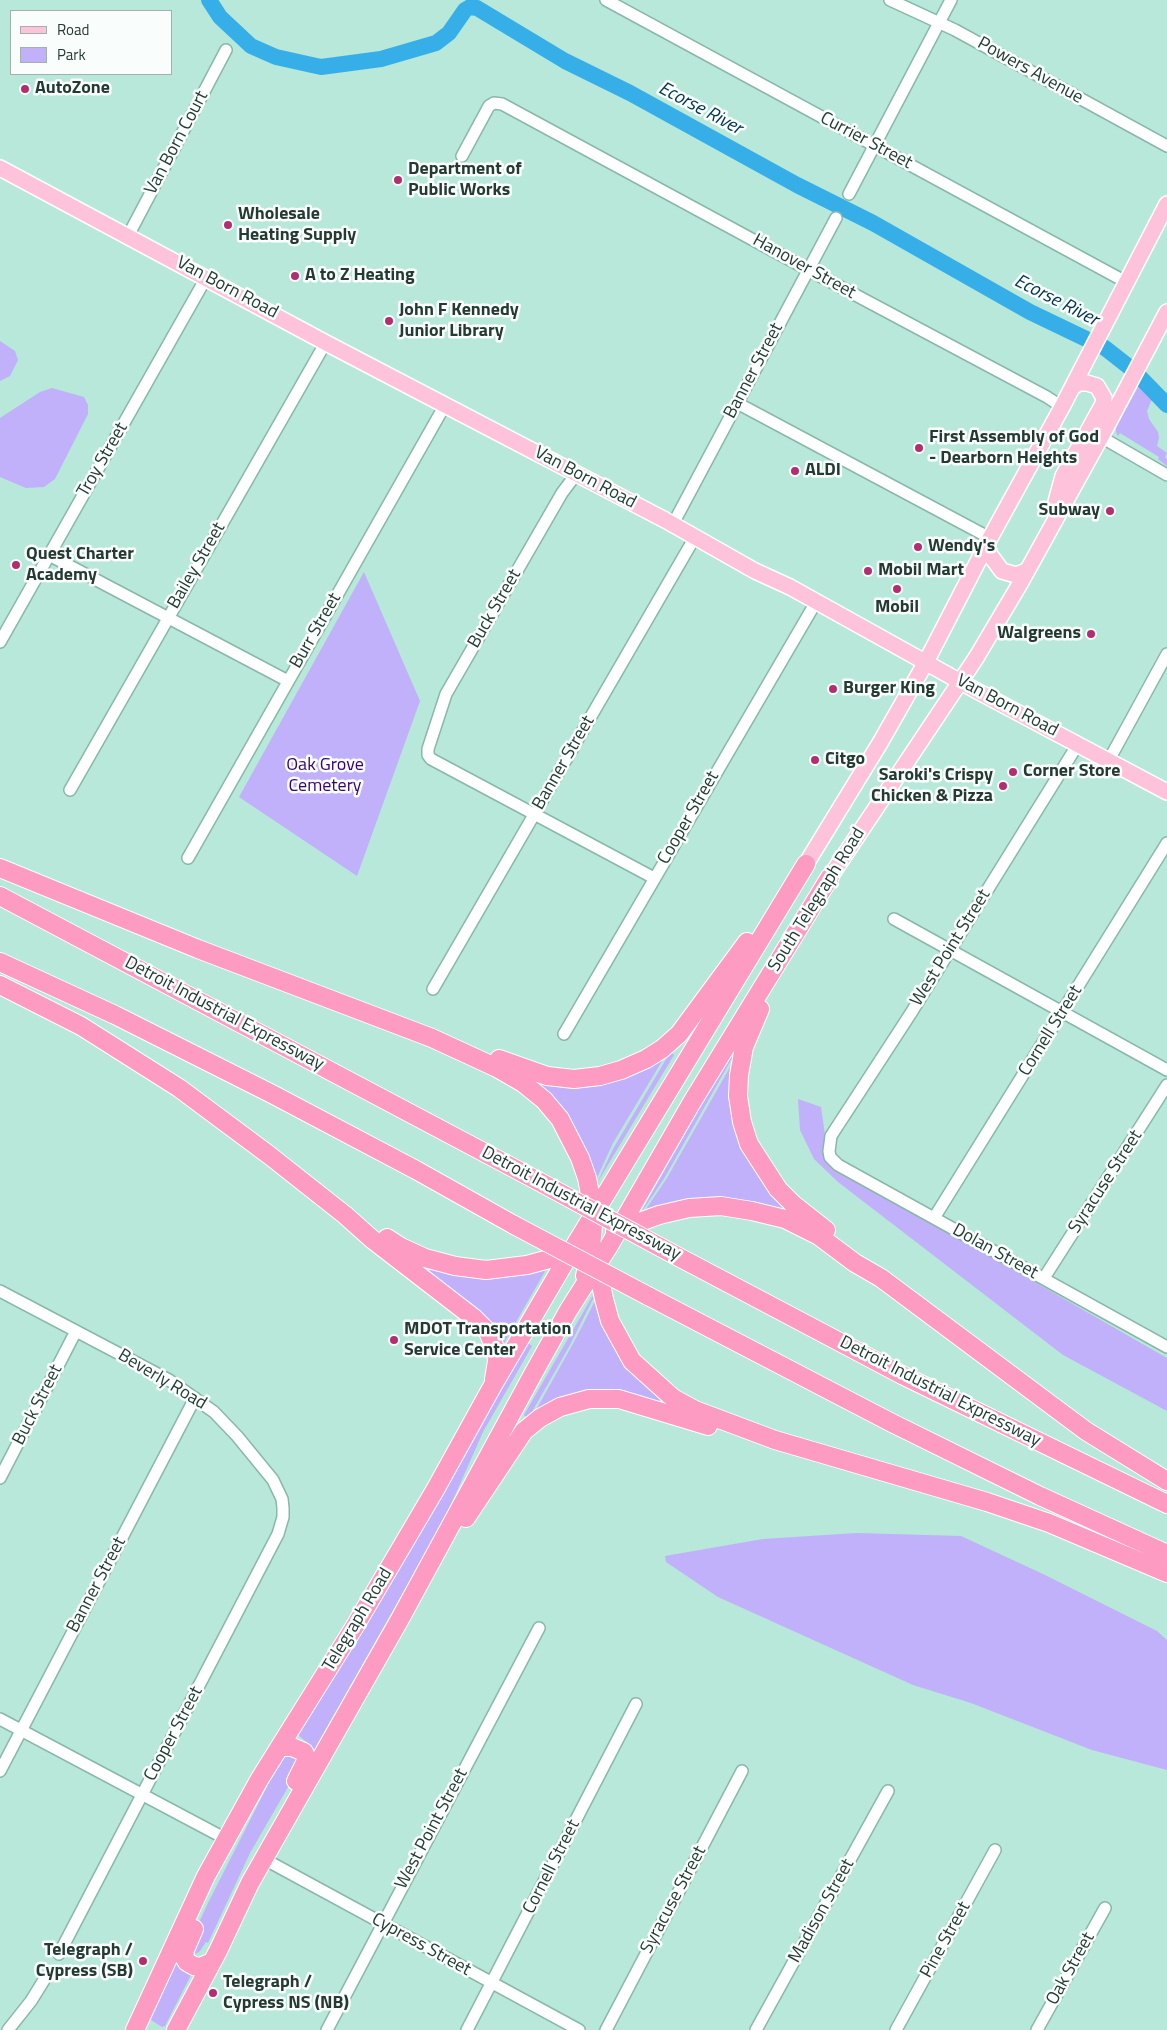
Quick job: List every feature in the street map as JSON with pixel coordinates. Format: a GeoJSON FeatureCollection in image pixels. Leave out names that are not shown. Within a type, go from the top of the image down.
{"type":"FeatureCollection","features":[{"type":"Feature","properties":{"kind":"highway"},"geometry":{"type":"LineString","coordinates":[[0,868],[198,949],[432,1038],[497,1068],[523,1083],[544,1100],[560,1119],[580,1158],[591,1192],[598,1265],[610,1321],[632,1361],[673,1398],[695,1410],[775,1440],[996,1505],[1049,1523],[1167,1573]]}},
{"type":"Feature","properties":{"kind":"highway"},"geometry":{"type":"LineString","coordinates":[[432,1038],[462,1046],[547,1076],[574,1078],[600,1076],[621,1070],[646,1059],[662,1049],[679,1034],[802,870]]}},
{"type":"Feature","properties":{"kind":"highway","name":"South Telegraph Road"},"geometry":{"type":"LineString","coordinates":[[594,1216],[802,870]]}},
{"type":"Feature","properties":{"kind":"highway"},"geometry":{"type":"LineString","coordinates":[[826,884],[753,1023],[744,1047],[738,1082],[738,1096],[742,1122],[749,1144],[778,1189],[793,1204],[860,1256],[881,1278]]}},
{"type":"Feature","properties":{"kind":"highway","name":"South Telegraph Road"},"geometry":{"type":"LineString","coordinates":[[619,1229],[692,1102],[826,884]]}},
{"type":"Feature","properties":{"kind":"highway","name":"Detroit Industrial Expressway"},"geometry":{"type":"LineString","coordinates":[[0,896],[904,1376],[1167,1504]]}},
{"type":"Feature","properties":{"kind":"highway"},"geometry":{"type":"LineString","coordinates":[[0,962],[115,1015],[264,1090],[416,1170],[514,1225],[900,1427],[1040,1496],[1167,1554]]}},
{"type":"Feature","properties":{"kind":"highway"},"geometry":{"type":"LineString","coordinates":[[0,985],[81,1026],[179,1088],[269,1155],[345,1215],[373,1240],[474,1318],[488,1332],[494,1342],[497,1361],[493,1385]]}},
{"type":"Feature","properties":{"kind":"highway"},"geometry":{"type":"LineString","coordinates":[[577,1298],[587,1271],[612,1184]]}},
{"type":"Feature","properties":{"kind":"highway"},"geometry":{"type":"LineString","coordinates":[[552,1284],[570,1263],[596,1240],[637,1197]]}},
{"type":"Feature","properties":{"kind":"highway"},"geometry":{"type":"LineString","coordinates":[[345,1215],[412,1253],[455,1266],[486,1270],[527,1265],[553,1258],[619,1229],[660,1215],[689,1208],[721,1206],[752,1210],[785,1219],[819,1236],[881,1278],[1086,1431],[1167,1481]]}},
{"type":"Feature","properties":{"kind":"highway","name":"Telegraph Road"},"geometry":{"type":"LineString","coordinates":[[135,2030],[206,1876],[226,1839],[355,1626],[435,1490],[493,1385],[594,1216]]}},
{"type":"Feature","properties":{"kind":"highway","name":"Telegraph Road"},"geometry":{"type":"LineString","coordinates":[[176,2030],[264,1859],[400,1619],[497,1437],[619,1229]]}},
{"type":"Feature","properties":{"kind":"highway"},"geometry":{"type":"LineString","coordinates":[[400,1619],[524,1431],[540,1418],[560,1407],[589,1399],[619,1399],[726,1431],[775,1440]]}},
{"type":"Feature","properties":{"kind":"highway"},"geometry":{"type":"LineString","coordinates":[[236,1912],[244,1873],[305,1763],[306,1756],[298,1748],[280,1747]]}},
{"type":"Feature","properties":{"kind":"highway"},"geometry":{"type":"LineString","coordinates":[[212,1962],[200,1967],[194,1966],[187,1962],[184,1957],[185,1950],[244,1824],[251,1795]]}},
{"type":"Feature","properties":{"kind":"highway"},"geometry":{"type":"LineString","coordinates":[[141,2030],[148,2030]]}},
{"type":"Feature","properties":{"kind":"main road","name":"Van Born Road"},"geometry":{"type":"LineString","coordinates":[[0,168],[673,524],[755,571],[816,602],[1167,792]]}},
{"type":"Feature","properties":{"kind":"main road","name":"South Telegraph Road"},"geometry":{"type":"LineString","coordinates":[[802,870],[880,743],[926,662],[988,541],[1072,388],[1167,204]]}},
{"type":"Feature","properties":{"kind":"main road","name":"South Telegraph Road"},"geometry":{"type":"LineString","coordinates":[[826,884],[961,682],[1046,536],[1167,312]]}},
{"type":"Feature","properties":{"kind":"main road"},"geometry":{"type":"LineString","coordinates":[[1046,536],[1063,476],[1103,404],[1102,392],[1097,386],[1078,383],[1072,388]]}},
{"type":"Feature","properties":{"kind":"main road"},"geometry":{"type":"LineString","coordinates":[[988,541],[990,555],[1002,571],[1016,575],[1026,571]]}},
{"type":"Feature","properties":{"kind":"street","name":"Currier Street"},"geometry":{"type":"LineString","coordinates":[[606,0],[1126,282]]}},
{"type":"Feature","properties":{"kind":"street","name":"Powers Avenue"},"geometry":{"type":"LineString","coordinates":[[890,0],[939,22],[1167,146]]}},
{"type":"Feature","properties":{"kind":"street"},"geometry":{"type":"LineString","coordinates":[[848,194],[951,0]]}},
{"type":"Feature","properties":{"kind":"street","name":"Van Born Court"},"geometry":{"type":"LineString","coordinates":[[128,236],[226,50]]}},
{"type":"Feature","properties":{"kind":"street","name":"Hanover Street"},"geometry":{"type":"LineString","coordinates":[[462,156],[487,109],[494,103],[502,104],[1047,397],[1062,407]]}},
{"type":"Feature","properties":{"kind":"street","name":"Banner Street"},"geometry":{"type":"LineString","coordinates":[[673,524],[836,218]]}},
{"type":"Feature","properties":{"kind":"street","name":"Troy Street"},"geometry":{"type":"LineString","coordinates":[[0,642],[206,278]]}},
{"type":"Feature","properties":{"kind":"street","name":"Bailey Street"},"geometry":{"type":"LineString","coordinates":[[70,790],[326,342]]}},
{"type":"Feature","properties":{"kind":"street"},"geometry":{"type":"LineString","coordinates":[[737,403],[988,541]]}},
{"type":"Feature","properties":{"kind":"street","name":"Burr Street"},"geometry":{"type":"LineString","coordinates":[[188,858],[445,405]]}},
{"type":"Feature","properties":{"kind":"street"},"geometry":{"type":"LineString","coordinates":[[1101,437],[1167,475]]}},
{"type":"Feature","properties":{"kind":"street","name":"Buck Street"},"geometry":{"type":"LineString","coordinates":[[534,814],[431,759],[428,752],[446,694],[562,493],[577,473]]}},
{"type":"Feature","properties":{"kind":"street","name":"Banner Street"},"geometry":{"type":"LineString","coordinates":[[433,990],[695,537]]}},
{"type":"Feature","properties":{"kind":"street"},"geometry":{"type":"LineString","coordinates":[[49,555],[288,681]]}},
{"type":"Feature","properties":{"kind":"street","name":"Cooper Street"},"geometry":{"type":"LineString","coordinates":[[564,1034],[816,602]]}},
{"type":"Feature","properties":{"kind":"street"},"geometry":{"type":"LineString","coordinates":[[1109,760],[1167,654]]}},
{"type":"Feature","properties":{"kind":"street","name":"West Point Street"},"geometry":{"type":"LineString","coordinates":[[829,1152],[831,1136],[950,950],[1078,744]]}},
{"type":"Feature","properties":{"kind":"street"},"geometry":{"type":"LineString","coordinates":[[534,814],[654,878]]}},
{"type":"Feature","properties":{"kind":"street","name":"Cornell Street"},"geometry":{"type":"LineString","coordinates":[[934,1218],[1167,843]]}},
{"type":"Feature","properties":{"kind":"street"},"geometry":{"type":"LineString","coordinates":[[894,919],[1167,1070]]}},
{"type":"Feature","properties":{"kind":"street","name":"Syracuse Street"},"geometry":{"type":"LineString","coordinates":[[1044,1278],[1167,1084]]}},
{"type":"Feature","properties":{"kind":"street","name":"Dolan Street"},"geometry":{"type":"LineString","coordinates":[[829,1152],[830,1157],[838,1165],[1166,1345]]}},
{"type":"Feature","properties":{"kind":"street","name":"Beverly Road"},"geometry":{"type":"LineString","coordinates":[[0,1291],[169,1380],[214,1412],[237,1436],[273,1480],[282,1499],[283,1512]]}},
{"type":"Feature","properties":{"kind":"street","name":"Buck Street"},"geometry":{"type":"LineString","coordinates":[[0,1478],[76,1331]]}},
{"type":"Feature","properties":{"kind":"street","name":"Banner Street"},"geometry":{"type":"LineString","coordinates":[[0,1772],[195,1398]]}},
{"type":"Feature","properties":{"kind":"street","name":"Cooper Street"},"geometry":{"type":"LineString","coordinates":[[59,1954],[278,1534],[283,1512]]}},
{"type":"Feature","properties":{"kind":"street","name":"West Point Street"},"geometry":{"type":"LineString","coordinates":[[326,2030],[539,1628]]}},
{"type":"Feature","properties":{"kind":"street","name":"Cornell Street"},"geometry":{"type":"LineString","coordinates":[[467,2030],[490,1982],[509,1950],[636,1704]]}},
{"type":"Feature","properties":{"kind":"street"},"geometry":{"type":"LineString","coordinates":[[0,1718],[226,1839]]}},
{"type":"Feature","properties":{"kind":"street","name":"Syracuse Street"},"geometry":{"type":"LineString","coordinates":[[606,2030],[742,1770]]}},
{"type":"Feature","properties":{"kind":"street","name":"Madison Street"},"geometry":{"type":"LineString","coordinates":[[756,2030],[888,1792]]}},
{"type":"Feature","properties":{"kind":"street","name":"Pine Street"},"geometry":{"type":"LineString","coordinates":[[896,2030],[995,1850]]}},
{"type":"Feature","properties":{"kind":"street","name":"Cypress Street"},"geometry":{"type":"LineString","coordinates":[[264,1859],[579,2030]]}},
{"type":"Feature","properties":{"kind":"street","name":"Oak Street"},"geometry":{"type":"LineString","coordinates":[[1037,2030],[1104,1908]]}},
{"type":"Feature","properties":{"kind":"street"},"geometry":{"type":"LineString","coordinates":[[8,2030],[31,2001],[44,1980]]}},
{"type":"Feature","properties":{"kind":"green space"},"geometry":{"type":"Polygon","coordinates":[[[0,341],[15,351],[18,360],[10,376],[0,381],[0,341]]]}},
{"type":"Feature","properties":{"kind":"green space"},"geometry":{"type":"Polygon","coordinates":[[[1139,385],[1153,397],[1147,411],[1149,419],[1158,432],[1157,446],[1167,453],[1165,457],[1167,459],[1167,466],[1158,459],[1159,457],[1120,433],[1118,436],[1116,432],[1116,427],[1139,385]]]}},
{"type":"Feature","properties":{"kind":"green space"},"geometry":{"type":"Polygon","coordinates":[[[52,388],[84,397],[88,405],[88,414],[55,479],[44,487],[26,488],[0,477],[0,418],[40,392],[52,388]]]}},
{"type":"Feature","properties":{"kind":"green space","name":"Oak Grove Cemetery"},"geometry":{"type":"Polygon","coordinates":[[[364,572],[420,701],[357,876],[239,797],[364,572]]]}},
{"type":"Feature","properties":{"kind":"green space"},"geometry":{"type":"Polygon","coordinates":[[[669,1050],[674,1055],[597,1183],[613,1149],[668,1056],[666,1052],[669,1050]]]}},
{"type":"Feature","properties":{"kind":"green space"},"geometry":{"type":"Polygon","coordinates":[[[730,1053],[735,1055],[736,1060],[731,1060],[665,1177],[639,1216],[730,1053]]]}},
{"type":"Feature","properties":{"kind":"green space"},"geometry":{"type":"Polygon","coordinates":[[[665,1056],[613,1143],[595,1182],[536,1083],[539,1079],[665,1056]]]}},
{"type":"Feature","properties":{"kind":"green space"},"geometry":{"type":"Polygon","coordinates":[[[733,1062],[734,1096],[787,1205],[785,1212],[642,1215],[667,1178],[733,1062]]]}},
{"type":"Feature","properties":{"kind":"green space"},"geometry":{"type":"Polygon","coordinates":[[[798,1099],[821,1107],[829,1163],[871,1190],[1167,1358],[1167,1411],[1063,1355],[838,1182],[814,1159],[800,1130],[798,1099]]]}},
{"type":"Feature","properties":{"kind":"green space"},"geometry":{"type":"Polygon","coordinates":[[[548,1266],[504,1343],[495,1328],[428,1274],[431,1269],[461,1275],[548,1266]]]}},
{"type":"Feature","properties":{"kind":"green space"},"geometry":{"type":"Polygon","coordinates":[[[595,1295],[570,1345],[533,1410],[536,1415],[530,1420],[524,1415],[592,1297],[595,1295]]]}},
{"type":"Feature","properties":{"kind":"green space"},"geometry":{"type":"Polygon","coordinates":[[[597,1297],[635,1375],[661,1399],[657,1404],[630,1397],[539,1413],[536,1410],[597,1297]]]}},
{"type":"Feature","properties":{"kind":"green space"},"geometry":{"type":"Polygon","coordinates":[[[528,1343],[532,1346],[483,1432],[444,1520],[314,1750],[298,1735],[360,1634],[528,1343]]]}},
{"type":"Feature","properties":{"kind":"green space"},"geometry":{"type":"Polygon","coordinates":[[[857,1533],[961,1536],[1045,1575],[1157,1631],[1167,1640],[1167,1770],[1092,1750],[971,1703],[913,1685],[718,1597],[666,1562],[665,1556],[763,1539],[857,1533]]]}},
{"type":"Feature","properties":{"kind":"green space"},"geometry":{"type":"Polygon","coordinates":[[[290,1754],[296,1756],[297,1759],[295,1775],[250,1853],[208,1943],[206,1942],[196,1954],[194,1950],[194,1933],[209,1901],[271,1779],[284,1758],[290,1754]]]}},
{"type":"Feature","properties":{"kind":"green space"},"geometry":{"type":"Polygon","coordinates":[[[178,1960],[192,1973],[165,2026],[162,2027],[151,2020],[151,2018],[178,1960]]]}},
{"type":"Feature","properties":{"kind":"water"},"geometry":{"type":"Polygon","coordinates":[[[1149,378],[1167,397],[1167,413],[1156,398],[1144,387],[1149,378]]]}},
{"type":"Feature","properties":{"kind":"waterway","name":"Ecorse River"},"geometry":{"type":"LineString","coordinates":[[209,0],[220,17],[251,46],[276,57],[321,67],[381,59],[436,43],[449,33],[465,10],[470,7],[477,8],[565,61],[630,93],[797,185],[873,223],[1030,312],[1105,348],[1133,370],[1167,405]]}},
{"type":"Feature","properties":{"kind":"place","name":"AutoZone"},"geometry":{"type":"Point","coordinates":[25,89]}},
{"type":"Feature","properties":{"kind":"place","name":"Department of Public Works"},"geometry":{"type":"Point","coordinates":[398,180]}},
{"type":"Feature","properties":{"kind":"place","name":"Wholesale Heating Supply"},"geometry":{"type":"Point","coordinates":[228,225]}},
{"type":"Feature","properties":{"kind":"place","name":"A to Z Heating"},"geometry":{"type":"Point","coordinates":[295,276]}},
{"type":"Feature","properties":{"kind":"place","name":"John F Kennedy Junior Library"},"geometry":{"type":"Point","coordinates":[389,321]}},
{"type":"Feature","properties":{"kind":"place","name":"First Assembly of God - Dearborn Heights"},"geometry":{"type":"Point","coordinates":[919,448]}},
{"type":"Feature","properties":{"kind":"place","name":"ALDI"},"geometry":{"type":"Point","coordinates":[795,471]}},
{"type":"Feature","properties":{"kind":"place","name":"Subway"},"geometry":{"type":"Point","coordinates":[1110,511]}},
{"type":"Feature","properties":{"kind":"place","name":"Wendy's"},"geometry":{"type":"Point","coordinates":[918,547]}},
{"type":"Feature","properties":{"kind":"place","name":"Quest Charter Academy"},"geometry":{"type":"Point","coordinates":[16,565]}},
{"type":"Feature","properties":{"kind":"place","name":"Mobil Mart"},"geometry":{"type":"Point","coordinates":[868,571]}},
{"type":"Feature","properties":{"kind":"place","name":"Mobil"},"geometry":{"type":"Point","coordinates":[897,589]}},
{"type":"Feature","properties":{"kind":"place","name":"Walgreens"},"geometry":{"type":"Point","coordinates":[1091,634]}},
{"type":"Feature","properties":{"kind":"place","name":"Burger King"},"geometry":{"type":"Point","coordinates":[833,689]}},
{"type":"Feature","properties":{"kind":"place","name":"Citgo"},"geometry":{"type":"Point","coordinates":[815,760]}},
{"type":"Feature","properties":{"kind":"place","name":"Corner Store"},"geometry":{"type":"Point","coordinates":[1013,772]}},
{"type":"Feature","properties":{"kind":"place","name":"Saroki's Crispy Chicken & Pizza"},"geometry":{"type":"Point","coordinates":[1003,786]}},
{"type":"Feature","properties":{"kind":"place","name":"MDOT Transportation Service Center"},"geometry":{"type":"Point","coordinates":[394,1340]}},
{"type":"Feature","properties":{"kind":"place","name":"Telegraph / Cypress (SB)"},"geometry":{"type":"Point","coordinates":[143,1961]}},
{"type":"Feature","properties":{"kind":"place","name":"Telegraph / Cypress NS (NB)"},"geometry":{"type":"Point","coordinates":[213,1993]}}]}
